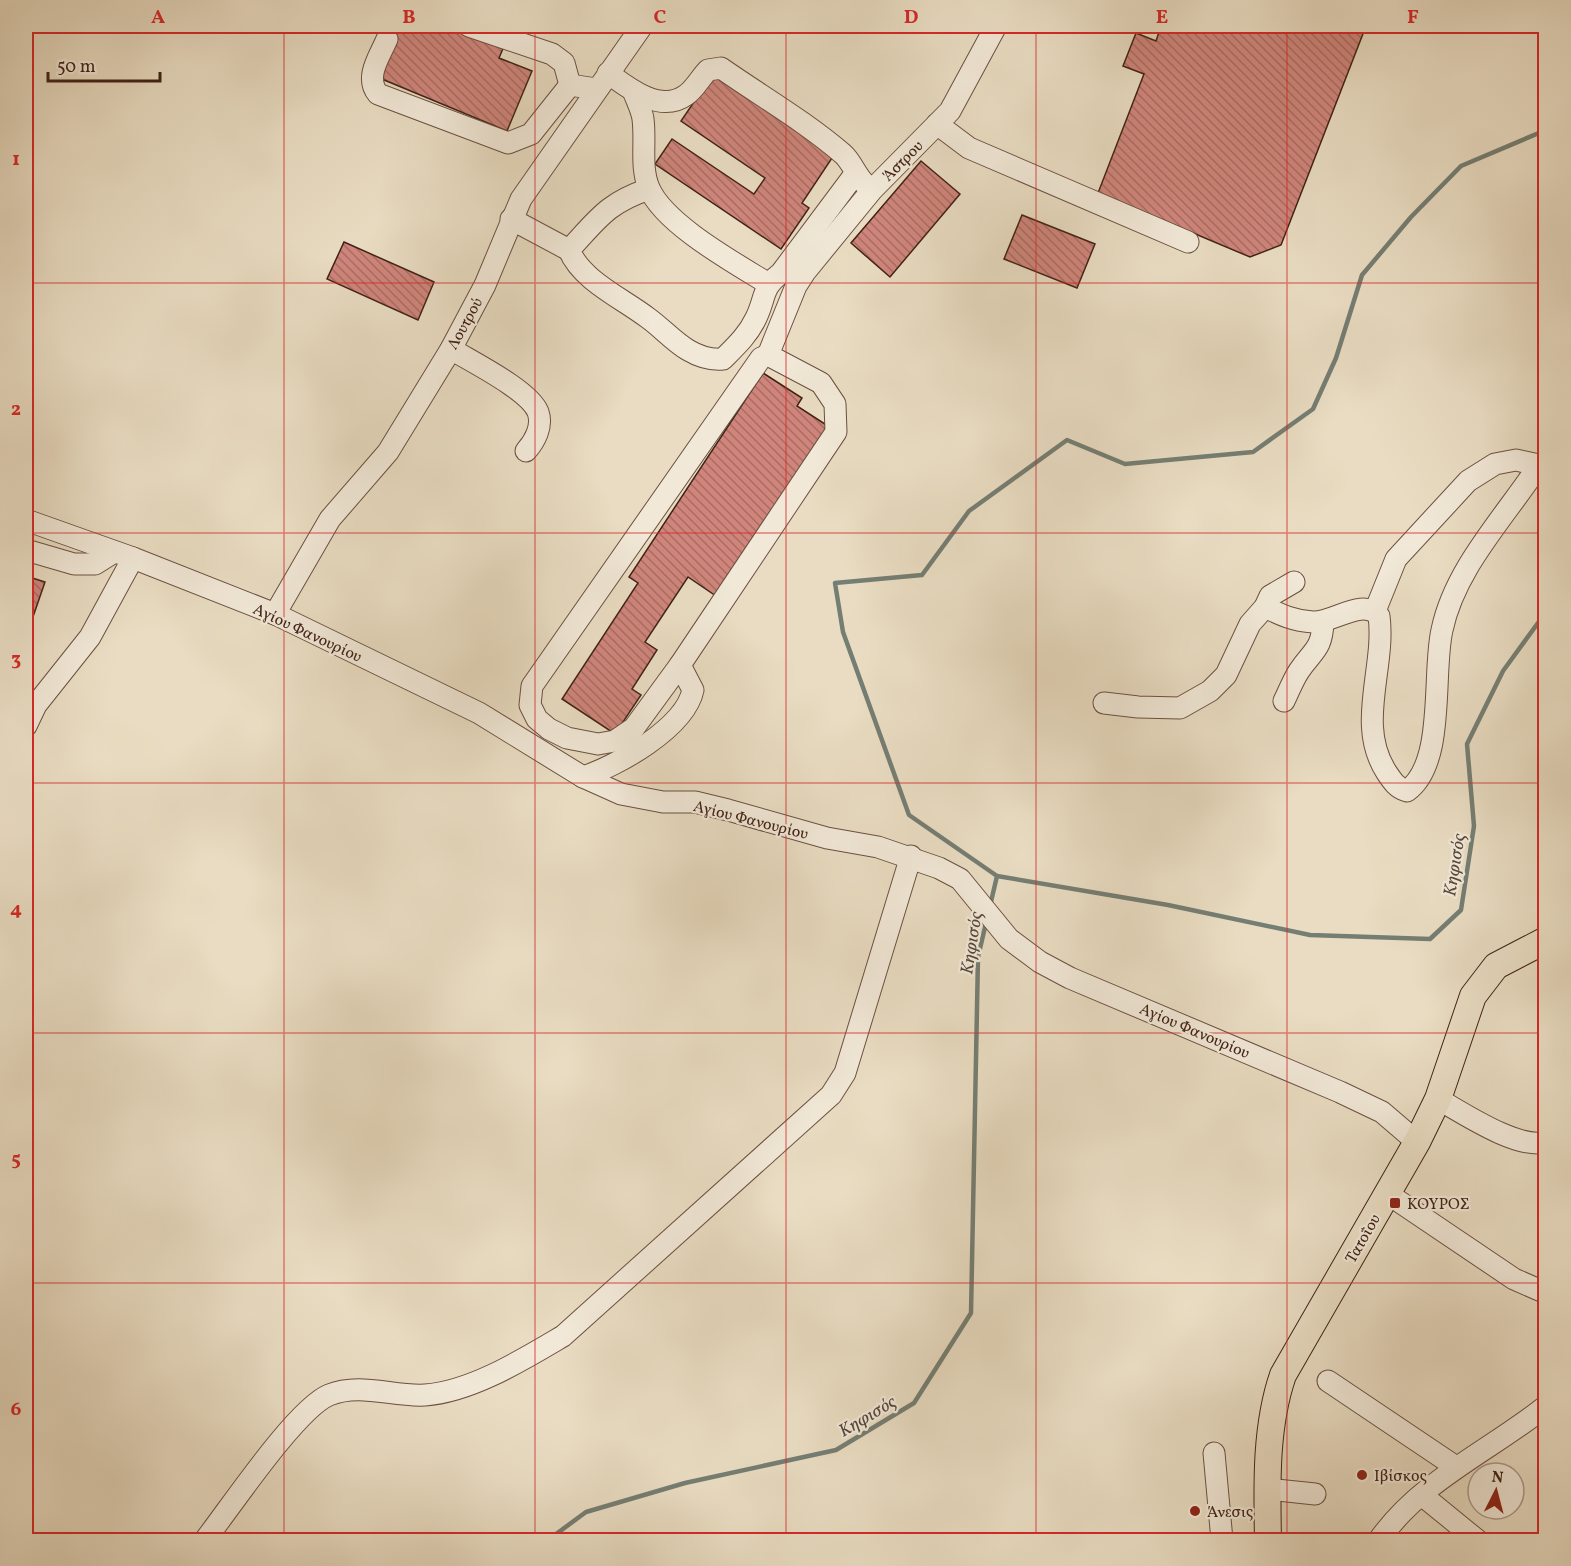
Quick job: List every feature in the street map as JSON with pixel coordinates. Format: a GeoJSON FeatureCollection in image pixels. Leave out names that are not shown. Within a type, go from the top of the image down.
{"type":"FeatureCollection","features":[{"type":"Feature","properties":{"kind":"main road","name":"Τατοΐου"},"geometry":{"type":"LineString","coordinates":[[1268,1540],[1267,1489],[1274,1411],[1284,1375],[1388,1194],[1438,1100],[1473,996],[1487,975],[1507,959],[1545,940]]}},
{"type":"Feature","properties":{"kind":"street"},"geometry":{"type":"LineString","coordinates":[[469,26],[552,54],[564,63],[570,85]]}},
{"type":"Feature","properties":{"kind":"street","name":"Λουτρού"},"geometry":{"type":"LineString","coordinates":[[275,614],[330,519],[388,452],[451,349],[485,285],[521,199],[642,26]]}},
{"type":"Feature","properties":{"kind":"street","name":"Άστρου"},"geometry":{"type":"LineString","coordinates":[[768,355],[796,286],[872,190],[938,124],[960,97],[996,26]]}},
{"type":"Feature","properties":{"kind":"street"},"geometry":{"type":"LineString","coordinates":[[387,39],[372,75],[372,86],[378,94],[508,143],[531,134],[570,85],[602,81],[654,100],[675,99],[686,95],[708,70],[721,68],[828,142],[846,157],[855,174],[872,190]]}},
{"type":"Feature","properties":{"kind":"street"},"geometry":{"type":"LineString","coordinates":[[634,93],[643,118],[645,172],[649,189],[659,204],[693,235],[767,283]]}},
{"type":"Feature","properties":{"kind":"street"},"geometry":{"type":"LineString","coordinates":[[938,124],[969,148],[1188,242]]}},
{"type":"Feature","properties":{"kind":"street"},"geometry":{"type":"LineString","coordinates":[[511,219],[569,249],[581,269],[595,281],[649,318],[687,350],[713,360],[723,359],[743,340],[757,316],[767,283],[781,273],[855,174]]}},
{"type":"Feature","properties":{"kind":"street"},"geometry":{"type":"LineString","coordinates":[[569,249],[606,210],[623,197],[649,189]]}},
{"type":"Feature","properties":{"kind":"street"},"geometry":{"type":"LineString","coordinates":[[451,349],[528,399],[538,413],[540,426],[526,451]]}},
{"type":"Feature","properties":{"kind":"street"},"geometry":{"type":"LineString","coordinates":[[768,355],[821,382],[835,404],[836,432],[680,665],[634,728],[615,741],[598,744],[567,738],[543,724],[530,705],[532,686],[761,358],[768,355]]}},
{"type":"Feature","properties":{"kind":"street"},"geometry":{"type":"LineString","coordinates":[[1516,460],[1542,463],[1452,596],[1442,630],[1430,748],[1418,784],[1407,791],[1394,784],[1375,751],[1372,701],[1380,623],[1375,611],[1396,559],[1468,481],[1496,464],[1516,460]]}},
{"type":"Feature","properties":{"kind":"street","name":"Αγίου Φανουρίου"},"geometry":{"type":"LineString","coordinates":[[26,520],[275,614],[479,713],[584,777],[621,794],[663,802],[695,802],[827,838],[878,847],[911,856],[960,879],[1009,939],[1040,962],[1070,978],[1382,1112],[1417,1142]]}},
{"type":"Feature","properties":{"kind":"street"},"geometry":{"type":"LineString","coordinates":[[26,550],[74,564],[95,564],[123,555]]}},
{"type":"Feature","properties":{"kind":"street"},"geometry":{"type":"LineString","coordinates":[[26,726],[31,706],[90,637],[123,555]]}},
{"type":"Feature","properties":{"kind":"street"},"geometry":{"type":"LineString","coordinates":[[1104,703],[1180,708],[1210,691],[1226,675],[1250,624],[1270,596],[1294,582]]}},
{"type":"Feature","properties":{"kind":"street"},"geometry":{"type":"LineString","coordinates":[[1264,607],[1291,620],[1323,622],[1356,610],[1375,611]]}},
{"type":"Feature","properties":{"kind":"street"},"geometry":{"type":"LineString","coordinates":[[1284,701],[1299,672],[1323,640],[1323,622]]}},
{"type":"Feature","properties":{"kind":"street"},"geometry":{"type":"LineString","coordinates":[[584,777],[606,770],[663,731],[681,715],[693,690],[680,665]]}},
{"type":"Feature","properties":{"kind":"street"},"geometry":{"type":"LineString","coordinates":[[205,1540],[303,1412],[329,1395],[355,1389],[424,1395],[456,1389],[520,1362],[563,1336],[831,1095],[845,1073],[911,856]]}},
{"type":"Feature","properties":{"kind":"street"},"geometry":{"type":"LineString","coordinates":[[1438,1100],[1503,1134],[1536,1145],[1545,1142]]}},
{"type":"Feature","properties":{"kind":"street"},"geometry":{"type":"LineString","coordinates":[[1388,1194],[1514,1280],[1545,1293]]}},
{"type":"Feature","properties":{"kind":"street"},"geometry":{"type":"LineString","coordinates":[[1328,1381],[1456,1467]]}},
{"type":"Feature","properties":{"kind":"street"},"geometry":{"type":"LineString","coordinates":[[1379,1540],[1402,1514],[1456,1467],[1520,1426],[1545,1406]]}},
{"type":"Feature","properties":{"kind":"street"},"geometry":{"type":"LineString","coordinates":[[1214,1453],[1222,1540]]}},
{"type":"Feature","properties":{"kind":"street"},"geometry":{"type":"LineString","coordinates":[[1267,1489],[1315,1494]]}},
{"type":"Feature","properties":{"kind":"street"},"geometry":{"type":"LineString","coordinates":[[1423,1496],[1478,1540]]}},
{"type":"Feature","properties":{"kind":"building"},"geometry":{"type":"Polygon","coordinates":[[[398,26],[459,26],[505,44],[499,58],[532,71],[507,131],[377,77],[398,26]]]}},
{"type":"Feature","properties":{"kind":"building"},"geometry":{"type":"Polygon","coordinates":[[[1161,26],[1366,26],[1281,245],[1250,257],[1098,193],[1144,74],[1123,66],[1136,33],[1156,41],[1161,26]]]}},
{"type":"Feature","properties":{"kind":"building"},"geometry":{"type":"Polygon","coordinates":[[[713,74],[834,155],[802,203],[809,208],[781,249],[655,164],[672,139],[754,194],[765,178],[681,121],[713,74]]]}},
{"type":"Feature","properties":{"kind":"building"},"geometry":{"type":"Polygon","coordinates":[[[921,161],[960,194],[890,277],[851,243],[921,161]]]}},
{"type":"Feature","properties":{"kind":"building"},"geometry":{"type":"Polygon","coordinates":[[[1022,215],[1095,244],[1077,288],[1004,259],[1022,215]]]}},
{"type":"Feature","properties":{"kind":"building"},"geometry":{"type":"Polygon","coordinates":[[[344,242],[434,282],[418,320],[327,279],[344,242]]]}},
{"type":"Feature","properties":{"kind":"building"},"geometry":{"type":"Polygon","coordinates":[[[763,373],[802,398],[797,406],[828,426],[716,596],[688,577],[645,642],[657,650],[632,689],[641,695],[615,734],[562,699],[638,583],[629,577],[763,373]]]}},
{"type":"Feature","properties":{"kind":"building"},"geometry":{"type":"Polygon","coordinates":[[[26,576],[45,582],[27,634],[26,633],[26,576]]]}},
{"type":"Feature","properties":{"kind":"waterway"},"geometry":{"type":"LineString","coordinates":[[997,876],[909,815],[843,632],[835,583],[922,575],[969,511],[1067,440],[1125,464],[1253,452],[1313,409],[1336,358],[1362,275],[1411,217],[1461,166],[1546,130]]}},
{"type":"Feature","properties":{"kind":"waterway","name":"Κηφισός"},"geometry":{"type":"LineString","coordinates":[[990,906],[997,876],[1168,905],[1310,935],[1430,939],[1461,910],[1474,826],[1467,744],[1503,671],[1546,612]]}},
{"type":"Feature","properties":{"kind":"waterway","name":"Κηφισός"},"geometry":{"type":"LineString","coordinates":[[548,1540],[586,1512],[685,1483],[836,1450],[914,1403],[971,1313],[978,957],[986,923]]}},
{"type":"Feature","properties":{"kind":"place","name":"ΚΟΥΡΟΣ"},"geometry":{"type":"Point","coordinates":[1395,1203]}},
{"type":"Feature","properties":{"kind":"place","name":"Ιβίσκος"},"geometry":{"type":"Point","coordinates":[1362,1475]}},
{"type":"Feature","properties":{"kind":"place","name":"Άνεσις"},"geometry":{"type":"Point","coordinates":[1195,1511]}}]}
